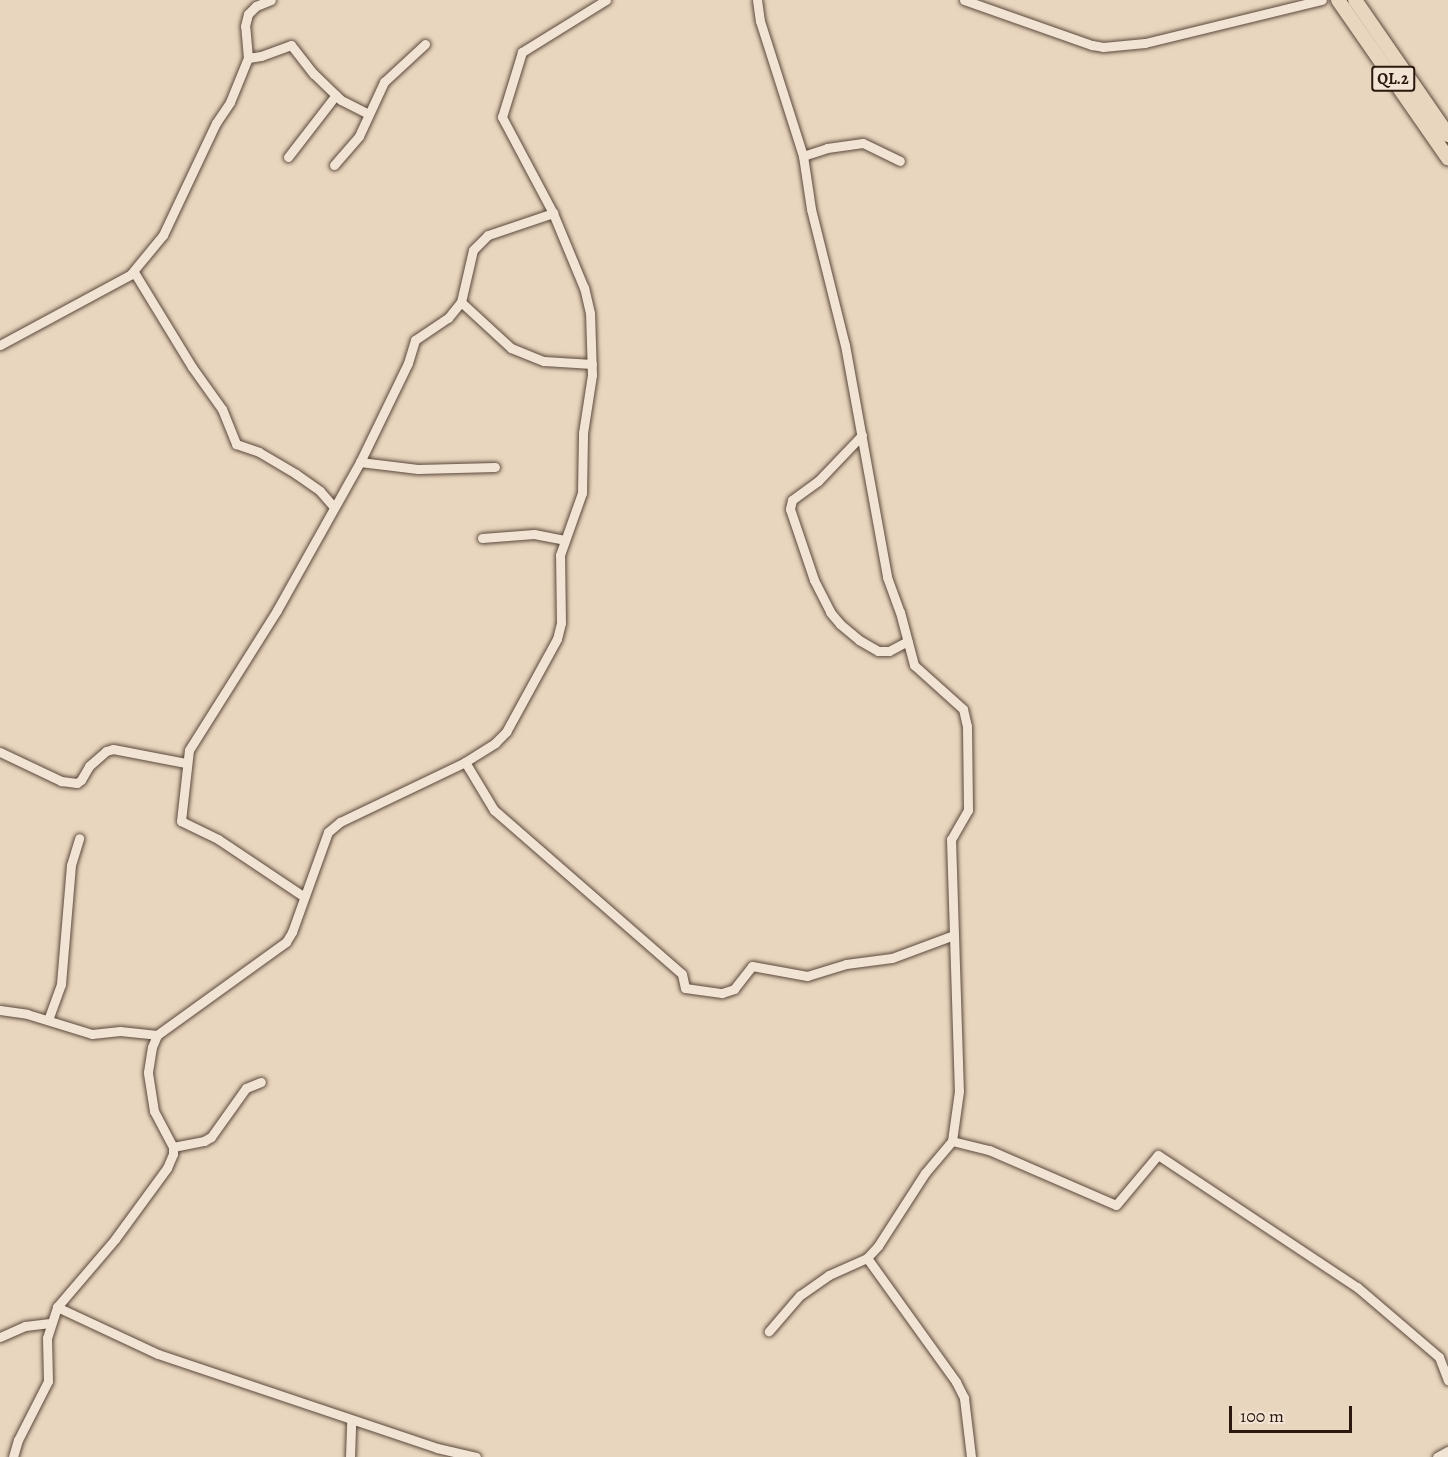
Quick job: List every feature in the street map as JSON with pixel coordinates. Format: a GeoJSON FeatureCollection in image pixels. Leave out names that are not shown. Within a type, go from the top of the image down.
{"type":"FeatureCollection","features":[{"type":"Feature","properties":{"kind":"highway","name":"QL.2"},"geometry":{"type":"LineString","coordinates":[[1338,0],[1448,158]]}},
{"type":"Feature","properties":{"kind":"highway","name":"QL.2"},"geometry":{"type":"LineString","coordinates":[[1355,0],[1448,135]]}},
{"type":"Feature","properties":{"kind":"street"},"geometry":{"type":"LineString","coordinates":[[0,345],[134,272],[168,227],[216,123],[230,102],[248,58],[245,26],[248,14],[256,6],[271,0]]}},
{"type":"Feature","properties":{"kind":"street"},"geometry":{"type":"LineString","coordinates":[[13,1457],[18,1440],[48,1381],[47,1338],[57,1307],[115,1239],[161,1176],[172,1154],[173,1147],[154,1111],[148,1072],[152,1047],[157,1035],[286,942],[292,933],[303,896],[328,832],[340,822],[465,762],[495,743],[506,732],[552,652],[561,623],[560,564],[564,540],[582,493],[583,433],[592,364],[587,300],[553,213],[502,117],[522,52],[606,0]]}},
{"type":"Feature","properties":{"kind":"street"},"geometry":{"type":"LineString","coordinates":[[757,0],[760,21],[803,156],[809,198],[842,331],[875,498],[882,558],[917,670],[963,710],[966,718],[968,810],[951,838],[959,1091],[952,1141],[925,1173],[878,1246],[867,1258],[829,1275],[800,1295],[769,1331]]}},
{"type":"Feature","properties":{"kind":"street"},"geometry":{"type":"LineString","coordinates":[[964,0],[1103,47],[1145,43],[1283,4],[1322,0]]}},
{"type":"Feature","properties":{"kind":"street"},"geometry":{"type":"LineString","coordinates":[[334,165],[360,136],[384,82],[425,44]]}},
{"type":"Feature","properties":{"kind":"street"},"geometry":{"type":"LineString","coordinates":[[248,58],[261,56],[291,45],[314,74],[336,95],[369,114]]}},
{"type":"Feature","properties":{"kind":"street"},"geometry":{"type":"LineString","coordinates":[[288,157],[336,95]]}},
{"type":"Feature","properties":{"kind":"street"},"geometry":{"type":"LineString","coordinates":[[803,156],[827,148],[863,143],[900,161]]}},
{"type":"Feature","properties":{"kind":"street"},"geometry":{"type":"LineString","coordinates":[[303,896],[218,839],[181,821],[186,762],[192,743],[277,610],[360,462],[408,363],[415,340],[448,318],[461,302],[470,257],[482,238],[553,213]]}},
{"type":"Feature","properties":{"kind":"street"},"geometry":{"type":"LineString","coordinates":[[134,272],[192,367],[222,409],[236,444],[259,452],[296,474],[320,491],[334,507]]}},
{"type":"Feature","properties":{"kind":"street"},"geometry":{"type":"LineString","coordinates":[[461,302],[511,348],[544,361],[592,364]]}},
{"type":"Feature","properties":{"kind":"street"},"geometry":{"type":"LineString","coordinates":[[862,435],[813,486],[792,500],[790,509],[814,580],[830,612],[840,624],[859,640],[878,651],[889,651],[908,641]]}},
{"type":"Feature","properties":{"kind":"street"},"geometry":{"type":"LineString","coordinates":[[360,462],[418,469],[495,467]]}},
{"type":"Feature","properties":{"kind":"street"},"geometry":{"type":"LineString","coordinates":[[482,538],[534,534],[564,540]]}},
{"type":"Feature","properties":{"kind":"street"},"geometry":{"type":"LineString","coordinates":[[0,752],[61,781],[76,783],[81,780],[89,766],[106,751],[113,750],[186,762]]}},
{"type":"Feature","properties":{"kind":"street"},"geometry":{"type":"LineString","coordinates":[[465,762],[494,810],[682,974],[686,988],[723,993],[734,988],[752,966],[807,976],[846,964],[880,961],[954,935]]}},
{"type":"Feature","properties":{"kind":"street"},"geometry":{"type":"LineString","coordinates":[[48,1020],[61,984],[71,865],[79,838]]}},
{"type":"Feature","properties":{"kind":"street"},"geometry":{"type":"LineString","coordinates":[[0,1010],[48,1020],[76,1032],[92,1034],[120,1031],[157,1035]]}},
{"type":"Feature","properties":{"kind":"street"},"geometry":{"type":"LineString","coordinates":[[173,1147],[204,1141],[211,1137],[246,1088],[261,1082]]}},
{"type":"Feature","properties":{"kind":"street"},"geometry":{"type":"LineString","coordinates":[[952,1141],[989,1150],[1116,1205],[1158,1155],[1357,1287],[1439,1357],[1448,1380]]}},
{"type":"Feature","properties":{"kind":"street"},"geometry":{"type":"LineString","coordinates":[[867,1258],[956,1382],[964,1398],[971,1457]]}},
{"type":"Feature","properties":{"kind":"street"},"geometry":{"type":"LineString","coordinates":[[57,1307],[156,1353],[437,1448],[476,1457]]}},
{"type":"Feature","properties":{"kind":"street"},"geometry":{"type":"LineString","coordinates":[[0,1337],[25,1326],[50,1323]]}},
{"type":"Feature","properties":{"kind":"street"},"geometry":{"type":"LineString","coordinates":[[350,1457],[351,1420]]}},
{"type":"Feature","properties":{"kind":"street"},"geometry":{"type":"LineString","coordinates":[[1437,1457],[1448,1451]]}}]}
